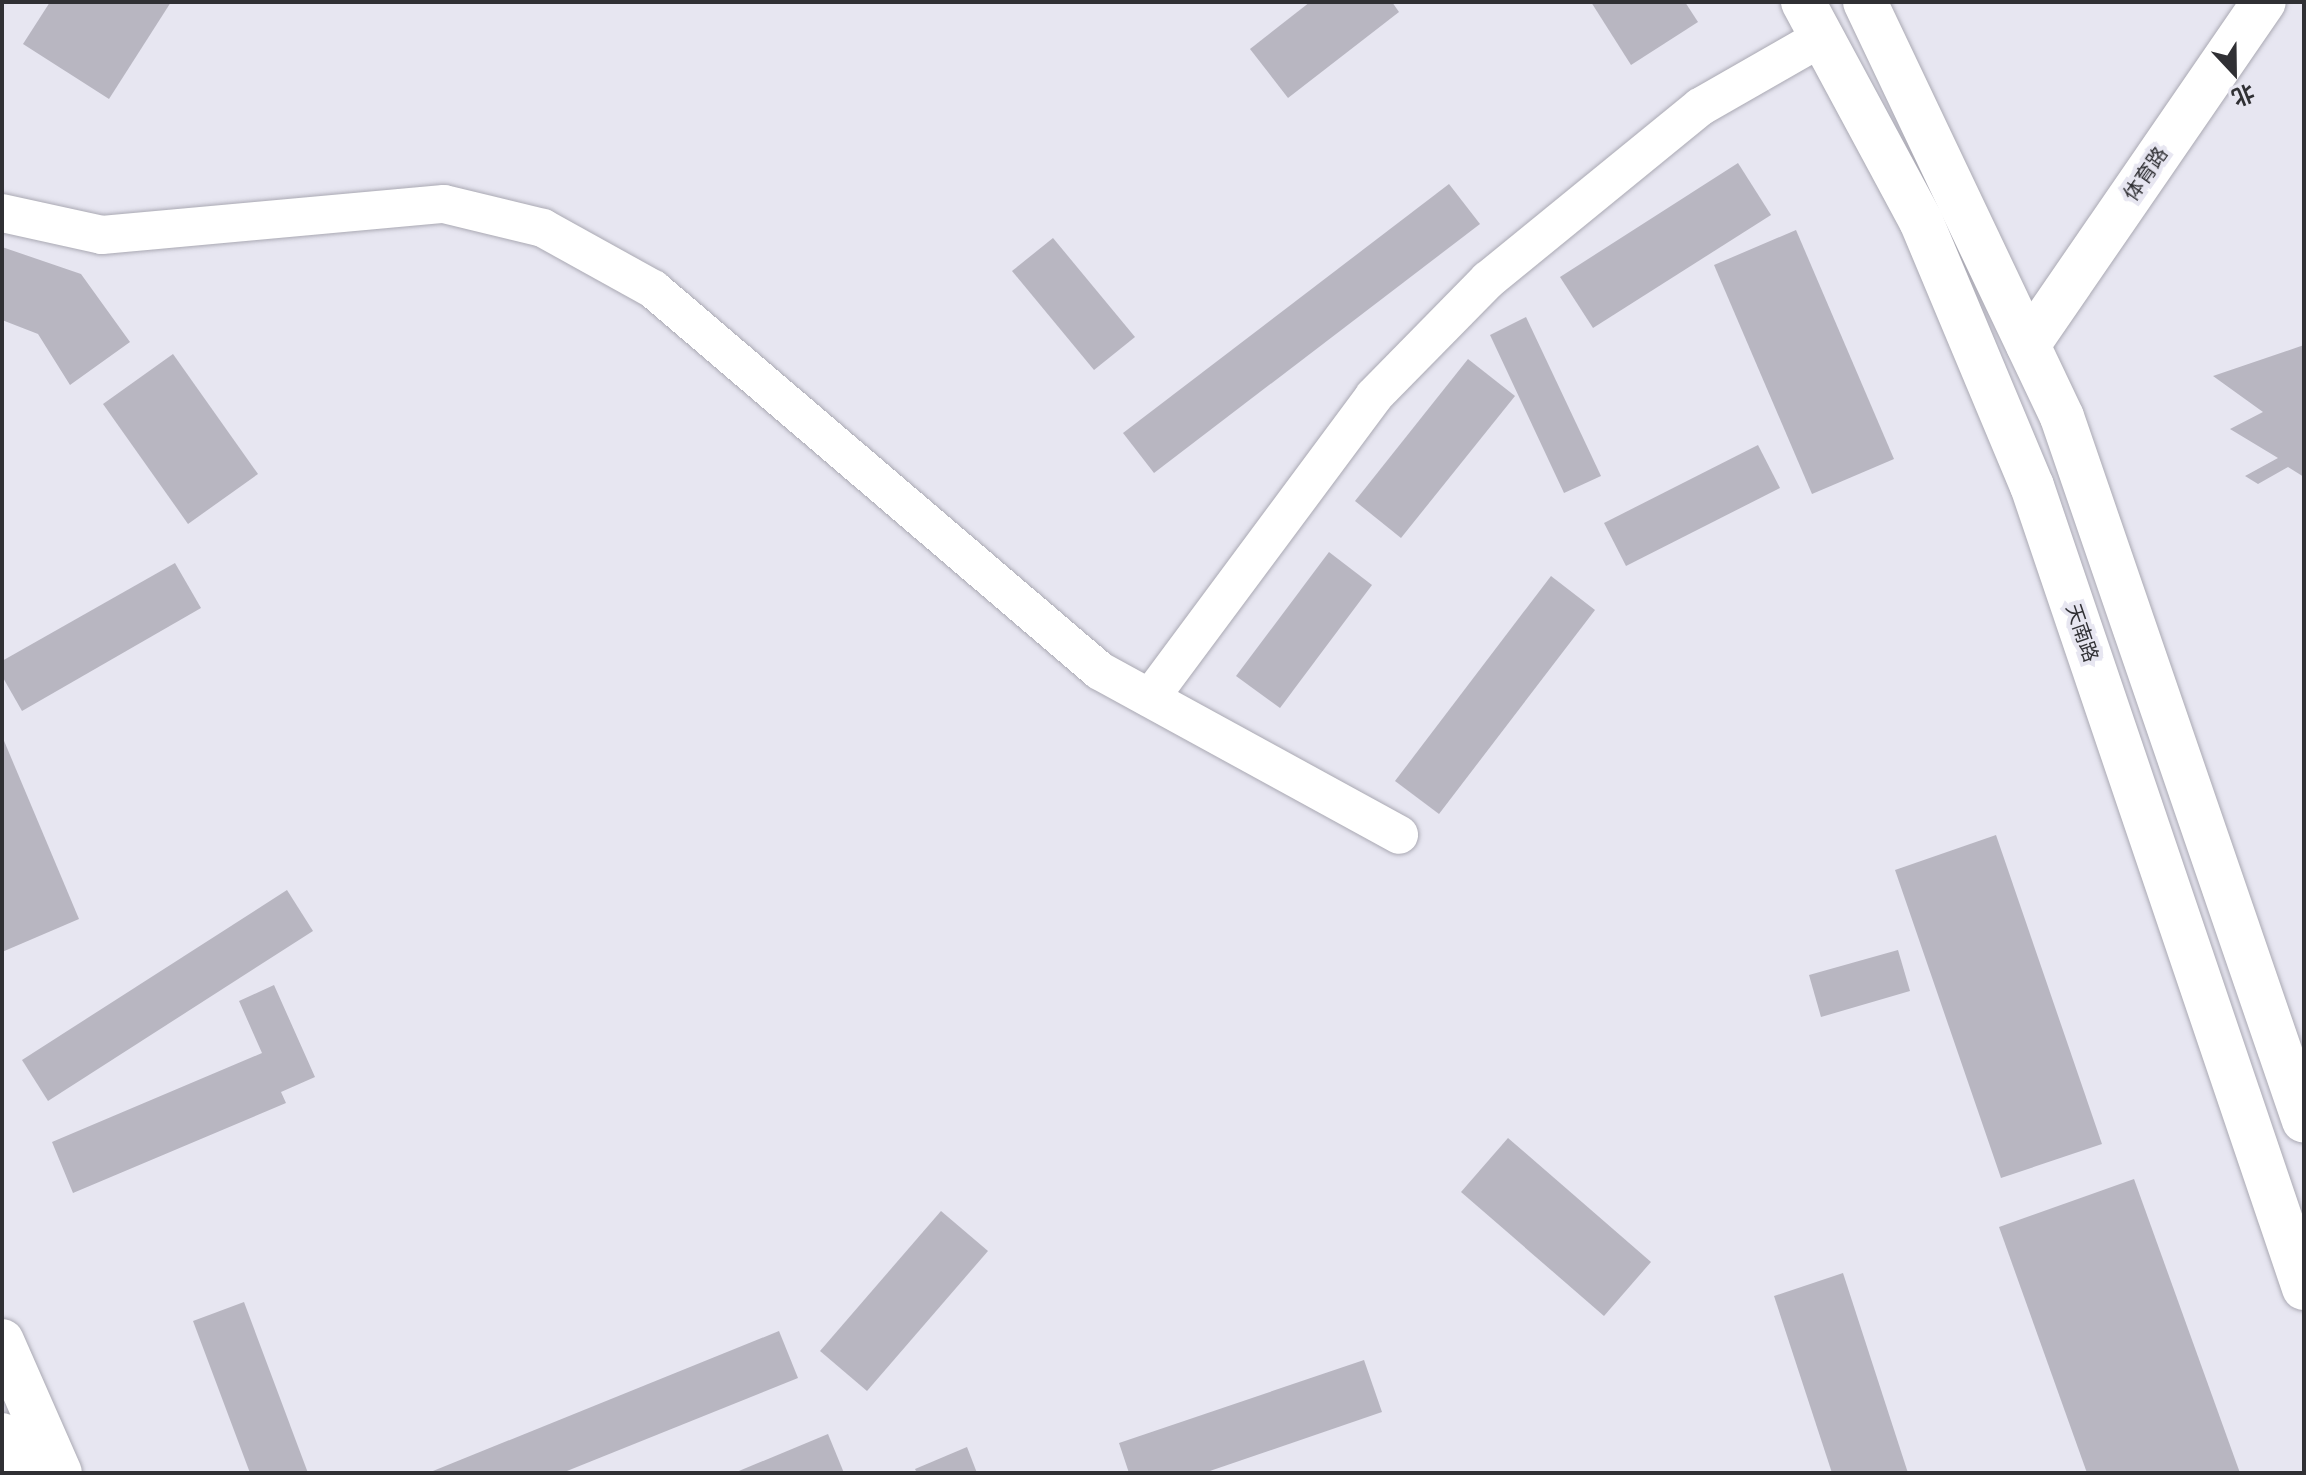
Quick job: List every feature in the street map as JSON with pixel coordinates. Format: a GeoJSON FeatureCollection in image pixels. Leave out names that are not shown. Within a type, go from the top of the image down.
{"type":"FeatureCollection","features":[{"type":"Feature","properties":{"kind":"street"},"geometry":{"type":"LineString","coordinates":[[1865,2],[2062,417],[2304,1121]]}},
{"type":"Feature","properties":{"kind":"street","name":"体育路"},"geometry":{"type":"LineString","coordinates":[[2028,345],[2264,2]]}},
{"type":"Feature","properties":{"kind":"street"},"geometry":{"type":"LineString","coordinates":[[1150,698],[1374,396],[1488,280],[1812,20]]}},
{"type":"Feature","properties":{"kind":"street","name":"天南路"},"geometry":{"type":"LineString","coordinates":[[1812,20],[1921,221],[2032,486],[2304,1288]]}},
{"type":"Feature","properties":{"kind":"street"},"geometry":{"type":"LineString","coordinates":[[2,213],[102,235],[444,204],[543,228],[653,289],[1100,671],[1399,835]]}},
{"type":"Feature","properties":{"kind":"street"},"geometry":{"type":"LineString","coordinates":[[2,1341],[60,1473]]}},
{"type":"Feature","properties":{"kind":"street"},"geometry":{"type":"LineString","coordinates":[[2,1435],[18,1473]]}},
{"type":"Feature","properties":{"kind":"building"},"geometry":{"type":"Polygon","coordinates":[[[50,2],[171,2],[109,99],[23,44],[50,2]]]}},
{"type":"Feature","properties":{"kind":"building"},"geometry":{"type":"Polygon","coordinates":[[[1310,2],[1392,2],[1399,12],[1288,98],[1250,49],[1310,2]]]}},
{"type":"Feature","properties":{"kind":"building"},"geometry":{"type":"Polygon","coordinates":[[[1591,2],[1685,2],[1698,22],[1631,65],[1591,2]]]}},
{"type":"Feature","properties":{"kind":"building"},"geometry":{"type":"Polygon","coordinates":[[[1738,163],[1771,215],[1593,328],[1560,277],[1738,163]]]}},
{"type":"Feature","properties":{"kind":"building"},"geometry":{"type":"Polygon","coordinates":[[[1449,184],[1480,224],[1154,473],[1123,433],[1449,184]]]}},
{"type":"Feature","properties":{"kind":"building"},"geometry":{"type":"Polygon","coordinates":[[[1796,230],[1894,459],[1812,494],[1714,265],[1796,230]]]}},
{"type":"Feature","properties":{"kind":"building"},"geometry":{"type":"Polygon","coordinates":[[[1053,238],[1135,337],[1094,370],[1012,271],[1053,238]]]}},
{"type":"Feature","properties":{"kind":"building"},"geometry":{"type":"Polygon","coordinates":[[[2,247],[81,274],[130,342],[70,385],[38,334],[2,320],[2,247]]]}},
{"type":"Feature","properties":{"kind":"building"},"geometry":{"type":"Polygon","coordinates":[[[1526,317],[1601,476],[1564,493],[1490,335],[1526,317]]]}},
{"type":"Feature","properties":{"kind":"building"},"geometry":{"type":"Polygon","coordinates":[[[2304,345],[2304,477],[2288,467],[2258,484],[2245,476],[2278,458],[2230,429],[2263,412],[2213,376],[2304,345]]]}},
{"type":"Feature","properties":{"kind":"building"},"geometry":{"type":"Polygon","coordinates":[[[173,354],[258,474],[188,524],[103,404],[173,354]]]}},
{"type":"Feature","properties":{"kind":"building"},"geometry":{"type":"Polygon","coordinates":[[[1468,359],[1515,396],[1401,538],[1355,501],[1468,359]]]}},
{"type":"Feature","properties":{"kind":"building"},"geometry":{"type":"Polygon","coordinates":[[[1758,445],[1780,488],[1626,566],[1604,523],[1758,445]]]}},
{"type":"Feature","properties":{"kind":"building"},"geometry":{"type":"Polygon","coordinates":[[[1329,552],[1372,585],[1280,708],[1236,676],[1329,552]]]}},
{"type":"Feature","properties":{"kind":"building"},"geometry":{"type":"Polygon","coordinates":[[[175,563],[201,608],[22,711],[2,676],[2,661],[175,563]]]}},
{"type":"Feature","properties":{"kind":"building"},"geometry":{"type":"Polygon","coordinates":[[[1551,576],[1595,610],[1439,814],[1395,781],[1551,576]]]}},
{"type":"Feature","properties":{"kind":"building"},"geometry":{"type":"Polygon","coordinates":[[[2,736],[79,919],[2,952],[2,736]]]}},
{"type":"Feature","properties":{"kind":"building"},"geometry":{"type":"Polygon","coordinates":[[[1996,835],[2102,1144],[2001,1178],[1895,870],[1996,835]]]}},
{"type":"Feature","properties":{"kind":"building"},"geometry":{"type":"Polygon","coordinates":[[[287,890],[313,931],[48,1101],[22,1060],[287,890]]]}},
{"type":"Feature","properties":{"kind":"building"},"geometry":{"type":"Polygon","coordinates":[[[1898,950],[1910,991],[1821,1017],[1809,975],[1898,950]]]}},
{"type":"Feature","properties":{"kind":"building"},"geometry":{"type":"Polygon","coordinates":[[[274,985],[315,1077],[281,1092],[286,1103],[73,1193],[52,1142],[262,1053],[239,1001],[274,985]]]}},
{"type":"Feature","properties":{"kind":"building"},"geometry":{"type":"Polygon","coordinates":[[[1508,1138],[1651,1262],[1604,1316],[1461,1192],[1508,1138]]]}},
{"type":"Feature","properties":{"kind":"building"},"geometry":{"type":"Polygon","coordinates":[[[2134,1179],[2240,1473],[2087,1473],[1999,1227],[2134,1179]]]}},
{"type":"Feature","properties":{"kind":"building"},"geometry":{"type":"Polygon","coordinates":[[[941,1211],[988,1251],[867,1391],[820,1351],[941,1211]]]}},
{"type":"Feature","properties":{"kind":"building"},"geometry":{"type":"Polygon","coordinates":[[[1843,1273],[1908,1473],[1832,1473],[1774,1296],[1843,1273]]]}},
{"type":"Feature","properties":{"kind":"building"},"geometry":{"type":"Polygon","coordinates":[[[244,1302],[308,1473],[250,1473],[193,1321],[244,1302]]]}},
{"type":"Feature","properties":{"kind":"building"},"geometry":{"type":"Polygon","coordinates":[[[779,1331],[798,1378],[562,1473],[428,1473],[779,1331]]]}},
{"type":"Feature","properties":{"kind":"building"},"geometry":{"type":"Polygon","coordinates":[[[1364,1360],[1382,1412],[1204,1473],[1129,1473],[1119,1443],[1364,1360]]]}},
{"type":"Feature","properties":{"kind":"building"},"geometry":{"type":"Polygon","coordinates":[[[828,1434],[844,1473],[734,1473],[828,1434]]]}},
{"type":"Feature","properties":{"kind":"building"},"geometry":{"type":"Polygon","coordinates":[[[967,1447],[977,1473],[917,1473],[915,1469],[967,1447]]]}}]}
